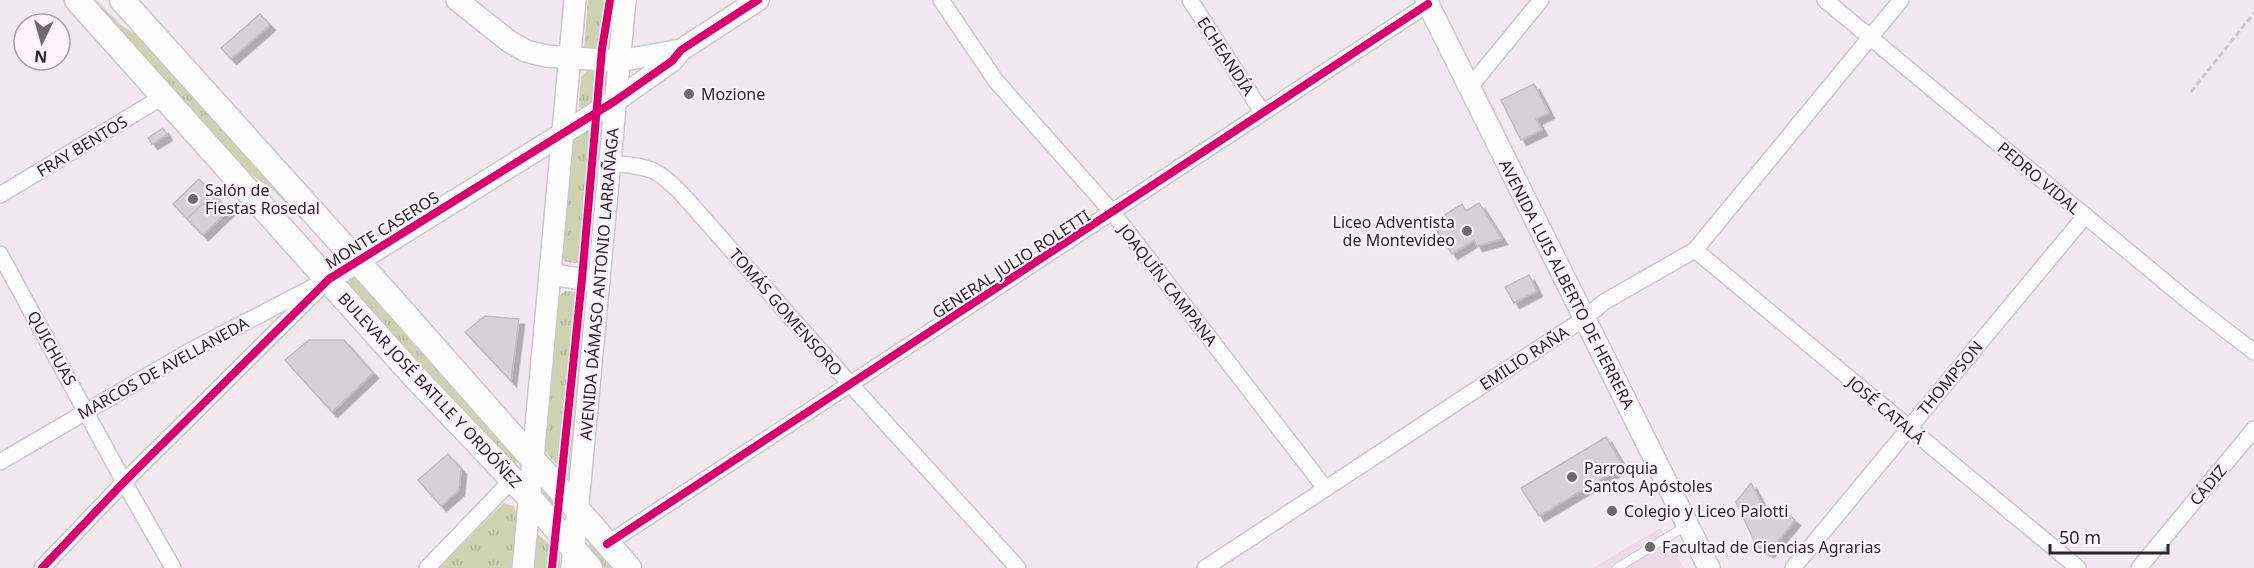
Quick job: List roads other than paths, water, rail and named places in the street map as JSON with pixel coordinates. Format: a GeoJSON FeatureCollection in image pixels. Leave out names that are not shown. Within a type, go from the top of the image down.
{"type":"FeatureCollection","features":[{"type":"Feature","properties":{"kind":"main road","name":"BULEVAR JOSÉ BATLLE Y ORDÓÑEZ"},"geometry":{"type":"LineString","coordinates":[[77,0],[413,375],[529,498],[579,562]]}},
{"type":"Feature","properties":{"kind":"main road"},"geometry":{"type":"LineString","coordinates":[[103,0],[123,22],[152,32]]}},
{"type":"Feature","properties":{"kind":"main road","name":"BULEVAR JOSÉ BATLLE Y ORDÓÑEZ"},"geometry":{"type":"LineString","coordinates":[[122,0],[628,568]]}},
{"type":"Feature","properties":{"kind":"main road"},"geometry":{"type":"LineString","coordinates":[[234,175],[258,186],[280,202],[335,261],[345,264],[356,261]]}},
{"type":"Feature","properties":{"kind":"street","name":"MONTE CASEROS"},"geometry":{"type":"LineString","coordinates":[[457,0],[510,42],[526,51],[546,56],[619,61],[681,50]]}},
{"type":"Feature","properties":{"kind":"street"},"geometry":{"type":"LineString","coordinates":[[523,568],[575,0]]}},
{"type":"Feature","properties":{"kind":"street","name":"AVENIDA DÁMASO ANTONIO LARRAÑAGA"},"geometry":{"type":"LineString","coordinates":[[579,562],[578,511],[625,0]]}},
{"type":"Feature","properties":{"kind":"street","name":"MONTE CASEROS"},"geometry":{"type":"LineString","coordinates":[[42,568],[124,482],[329,279],[615,101],[672,61],[681,50],[758,0]]}},
{"type":"Feature","properties":{"kind":"street","name":"JOAQUÍN CAMPANA"},"geometry":{"type":"LineString","coordinates":[[941,0],[996,81],[1113,213],[1325,488]]}},
{"type":"Feature","properties":{"kind":"street","name":"ECHEANDÍA"},"geometry":{"type":"LineString","coordinates":[[1191,0],[1262,112]]}},
{"type":"Feature","properties":{"kind":"street"},"geometry":{"type":"LineString","coordinates":[[1469,88],[1541,0]]}},
{"type":"Feature","properties":{"kind":"street","name":"PEDRO VIDAL"},"geometry":{"type":"LineString","coordinates":[[1825,0],[2085,216],[2254,352]]}},
{"type":"Feature","properties":{"kind":"street","name":"EMILIO RAÑA"},"geometry":{"type":"LineString","coordinates":[[1205,568],[1585,318],[1604,302],[1695,250],[1901,0]]}},
{"type":"Feature","properties":{"kind":"street","name":"GENERAL JULIO ROLETTI"},"geometry":{"type":"LineString","coordinates":[[607,544],[1113,213],[1427,2]]}},
{"type":"Feature","properties":{"kind":"street","name":"AVENIDA LUIS ALBERTO DE HERRERA"},"geometry":{"type":"LineString","coordinates":[[1427,2],[1709,568]]}},
{"type":"Feature","properties":{"kind":"street","name":"FRAY BENTOS"},"geometry":{"type":"LineString","coordinates":[[0,195],[164,96]]}},
{"type":"Feature","properties":{"kind":"street","name":"TOMÁS GOMENSORO"},"geometry":{"type":"LineString","coordinates":[[611,163],[649,167],[669,180],[1018,568]]}},
{"type":"Feature","properties":{"kind":"street","name":"THOMPSON"},"geometry":{"type":"LineString","coordinates":[[1793,568],[2085,216]]}},
{"type":"Feature","properties":{"kind":"street","name":"JOSÉ CATALÁ"},"geometry":{"type":"LineString","coordinates":[[1695,250],[2078,568]]}},
{"type":"Feature","properties":{"kind":"street","name":"QUICHUAS"},"geometry":{"type":"LineString","coordinates":[[0,254],[173,568]]}},
{"type":"Feature","properties":{"kind":"street"},"geometry":{"type":"LineString","coordinates":[[550,274],[599,282]]}},
{"type":"Feature","properties":{"kind":"street","name":"MARCOS DE AVELLANEDA"},"geometry":{"type":"LineString","coordinates":[[0,462],[86,410],[238,324],[329,279]]}},
{"type":"Feature","properties":{"kind":"street","name":"CÁDIZ"},"geometry":{"type":"LineString","coordinates":[[2139,568],[2254,429]]}},
{"type":"Feature","properties":{"kind":"street"},"geometry":{"type":"LineString","coordinates":[[427,568],[512,480]]}},
{"type":"Feature","properties":{"kind":"lane"},"geometry":{"type":"LineString","coordinates":[[1617,568],[1688,525]]}},
{"type":"Feature","properties":{"kind":"place","name":"Mozione"},"geometry":{"type":"Point","coordinates":[689,94]}},
{"type":"Feature","properties":{"kind":"place","name":"Salón de Fiestas Rosedal"},"geometry":{"type":"Point","coordinates":[193,199]}},
{"type":"Feature","properties":{"kind":"place","name":"Liceo Adventista de Montevideo"},"geometry":{"type":"Point","coordinates":[1467,231]}},
{"type":"Feature","properties":{"kind":"place","name":"Parroquia Santos Apóstoles"},"geometry":{"type":"Point","coordinates":[1572,477]}},
{"type":"Feature","properties":{"kind":"place","name":"Colegio y Liceo Palotti"},"geometry":{"type":"Point","coordinates":[1612,511]}},
{"type":"Feature","properties":{"kind":"place","name":"Facultad de Ciencias Agrarias"},"geometry":{"type":"Point","coordinates":[1650,547]}}]}
